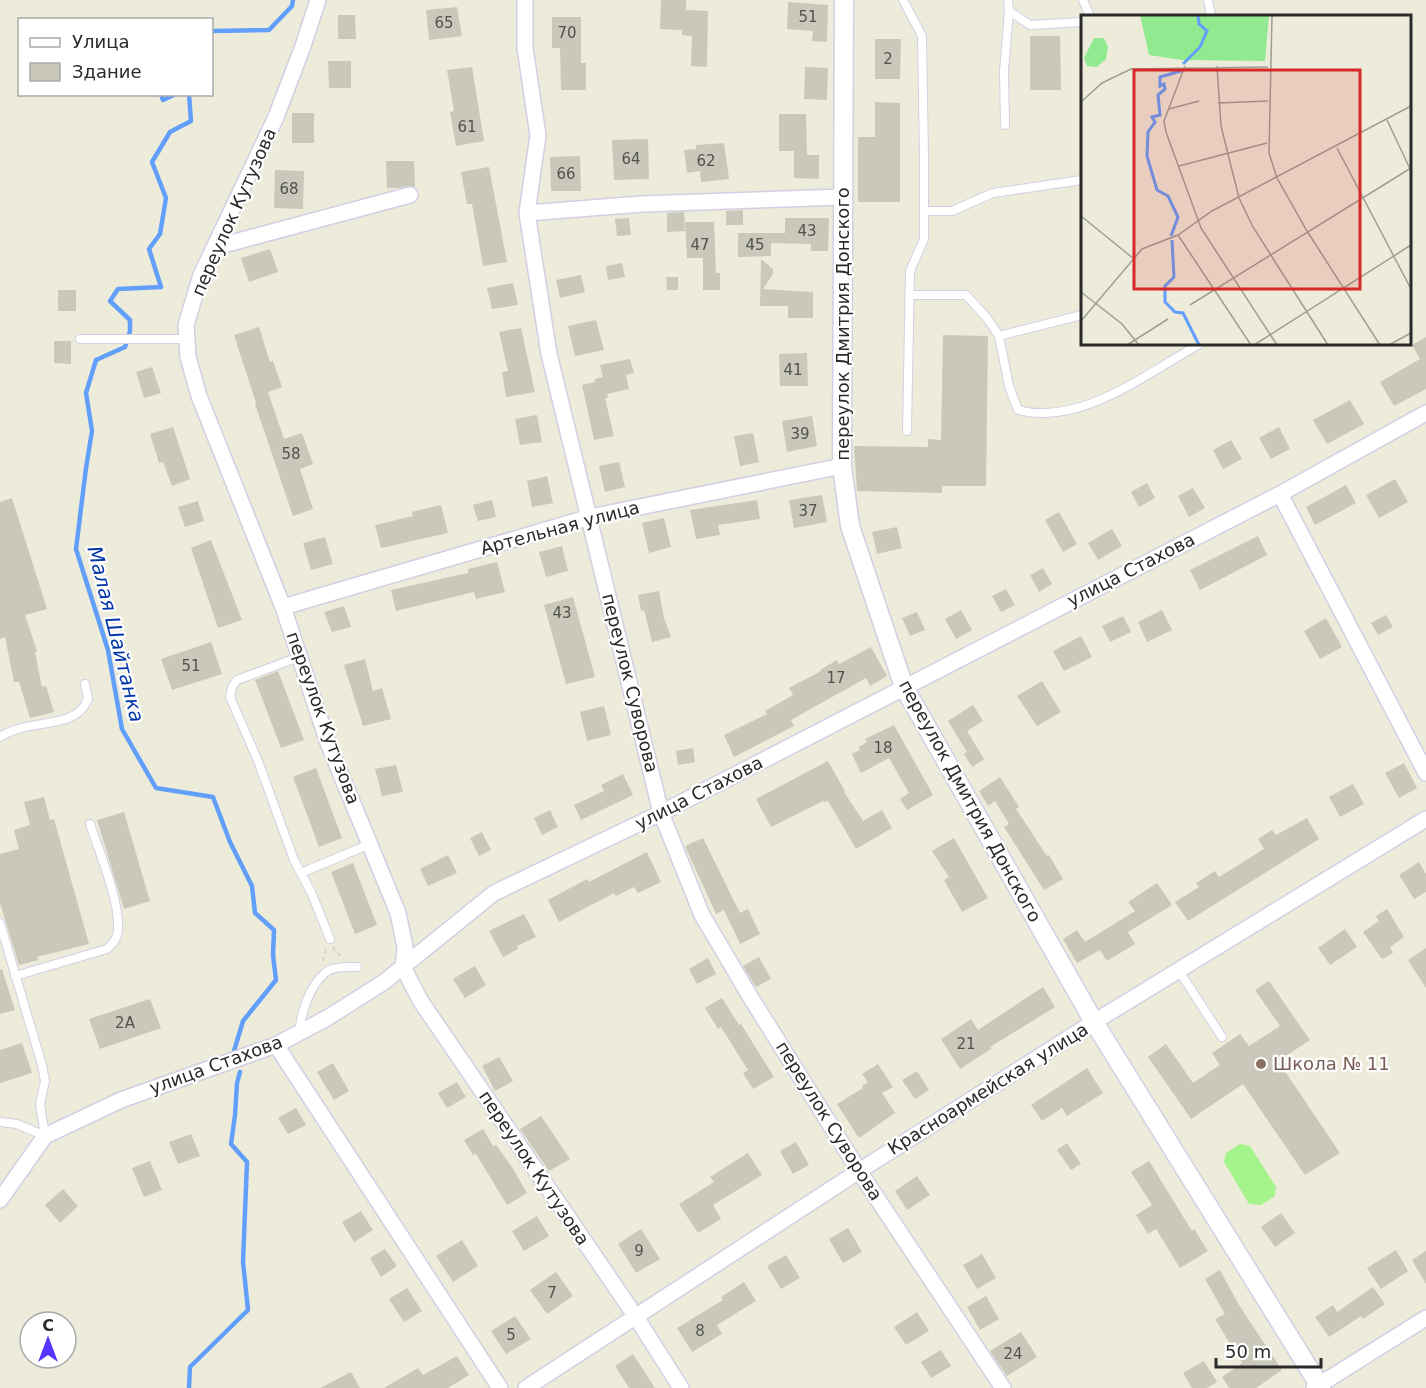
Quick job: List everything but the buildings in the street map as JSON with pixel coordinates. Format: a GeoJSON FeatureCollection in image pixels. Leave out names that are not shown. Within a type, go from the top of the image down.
{"type":"FeatureCollection","features":[{"type":"Feature","properties":{"kind":"street","name":"переулок Кутузова"},"geometry":{"type":"LineString","coordinates":[[318,0],[276,117],[201,275],[186,326],[188,357],[199,396],[283,607],[328,743],[398,913],[405,947],[403,967],[420,1000],[636,1317],[681,1388]]}},
{"type":"Feature","properties":{"kind":"street","name":"переулок Суворова"},"geometry":{"type":"LineString","coordinates":[[525,0],[525,48],[538,135],[526,213],[549,354],[662,813],[702,915],[751,998],[859,1171],[1003,1388]]}},
{"type":"Feature","properties":{"kind":"street","name":"переулок Дмитрия Донского"},"geometry":{"type":"LineString","coordinates":[[844,0],[842,466],[850,526],[904,687],[1094,1022],[1318,1387]]}},
{"type":"Feature","properties":{"kind":"street"},"geometry":{"type":"LineString","coordinates":[[216,247],[410,195]]}},
{"type":"Feature","properties":{"kind":"street"},"geometry":{"type":"LineString","coordinates":[[526,213],[642,204],[843,197]]}},
{"type":"Feature","properties":{"kind":"street","name":"улица Стахова"},"geometry":{"type":"LineString","coordinates":[[0,1199],[45,1136],[121,1100],[276,1045],[299,1033],[384,982],[494,893],[662,813],[1280,494],[1426,413]]}},
{"type":"Feature","properties":{"kind":"street","name":"Артельная улица"},"geometry":{"type":"LineString","coordinates":[[283,607],[590,517],[842,466]]}},
{"type":"Feature","properties":{"kind":"street"},"geometry":{"type":"LineString","coordinates":[[1280,494],[1426,773]]}},
{"type":"Feature","properties":{"kind":"street","name":"Красноармейская улица"},"geometry":{"type":"LineString","coordinates":[[526,1388],[859,1171],[1094,1022],[1426,819]]}},
{"type":"Feature","properties":{"kind":"street"},"geometry":{"type":"LineString","coordinates":[[276,1045],[500,1388]]}},
{"type":"Feature","properties":{"kind":"street"},"geometry":{"type":"LineString","coordinates":[[1318,1387],[1426,1318]]}},
{"type":"Feature","properties":{"kind":"lane"},"geometry":{"type":"LineString","coordinates":[[903,0],[922,36],[924,211],[924,239],[910,271],[907,431]]}},
{"type":"Feature","properties":{"kind":"lane"},"geometry":{"type":"LineString","coordinates":[[1005,125],[1004,71],[1008,0]]}},
{"type":"Feature","properties":{"kind":"lane"},"geometry":{"type":"LineString","coordinates":[[1083,0],[1090,15]]}},
{"type":"Feature","properties":{"kind":"lane"},"geometry":{"type":"LineString","coordinates":[[1208,0],[1211,15]]}},
{"type":"Feature","properties":{"kind":"lane"},"geometry":{"type":"LineString","coordinates":[[1009,11],[1030,25],[1081,22]]}},
{"type":"Feature","properties":{"kind":"lane"},"geometry":{"type":"LineString","coordinates":[[924,211],[952,211],[993,193],[1081,180]]}},
{"type":"Feature","properties":{"kind":"lane"},"geometry":{"type":"LineString","coordinates":[[909,295],[966,295],[987,318],[999,336],[1009,386],[1018,410],[1033,414],[1060,412],[1107,398],[1198,345]]}},
{"type":"Feature","properties":{"kind":"lane"},"geometry":{"type":"LineString","coordinates":[[999,336],[1081,316]]}},
{"type":"Feature","properties":{"kind":"lane"},"geometry":{"type":"LineString","coordinates":[[81,339],[187,339]]}},
{"type":"Feature","properties":{"kind":"lane"},"geometry":{"type":"LineString","coordinates":[[299,657],[237,680],[232,687],[230,697],[258,761],[294,860],[311,892],[330,939]]}},
{"type":"Feature","properties":{"kind":"lane"},"geometry":{"type":"LineString","coordinates":[[0,737],[21,727],[64,719],[80,712],[88,699],[85,684]]}},
{"type":"Feature","properties":{"kind":"lane"},"geometry":{"type":"LineString","coordinates":[[15,976],[107,949],[115,941],[118,929],[116,908],[90,824]]}},
{"type":"Feature","properties":{"kind":"lane"},"geometry":{"type":"LineString","coordinates":[[301,873],[370,844]]}},
{"type":"Feature","properties":{"kind":"lane"},"geometry":{"type":"LineString","coordinates":[[0,923],[42,1065],[45,1080],[40,1104],[45,1136]]}},
{"type":"Feature","properties":{"kind":"lane"},"geometry":{"type":"LineString","coordinates":[[299,1033],[301,1012],[325,972],[342,967],[357,967]]}},
{"type":"Feature","properties":{"kind":"lane"},"geometry":{"type":"LineString","coordinates":[[1179,971],[1222,1037]]}},
{"type":"Feature","properties":{"kind":"lane"},"geometry":{"type":"LineString","coordinates":[[0,1122],[17,1124],[45,1136]]}},
{"type":"Feature","properties":{"kind":"path"},"geometry":{"type":"LineString","coordinates":[[325,972],[322,960],[330,939]]}},
{"type":"Feature","properties":{"kind":"green space"},"geometry":{"type":"Polygon","coordinates":[[[1240,1144],[1250,1146],[1276,1187],[1275,1196],[1261,1205],[1249,1204],[1224,1162],[1226,1153],[1240,1144]]]}},
{"type":"Feature","properties":{"kind":"waterway","name":"Малая Шайтанка"},"geometry":{"type":"LineString","coordinates":[[213,31],[269,30],[292,6],[293,0]]}},
{"type":"Feature","properties":{"kind":"waterway","name":"Малая Шайтанка"},"geometry":{"type":"LineString","coordinates":[[162,96],[163,100],[172,96]]}},
{"type":"Feature","properties":{"kind":"waterway","name":"Малая Шайтанка"},"geometry":{"type":"LineString","coordinates":[[189,96],[191,121],[170,132],[152,162],[166,198],[160,234],[149,249],[161,287],[118,289],[110,301],[130,320],[130,331],[125,347],[96,360],[86,393],[92,431],[76,549],[108,650],[122,729],[156,788],[213,797],[230,842],[252,886],[255,913],[274,930],[273,955],[276,980],[243,1021],[234,1051]]}},
{"type":"Feature","properties":{"kind":"waterway","name":"Малая Шайтанка"},"geometry":{"type":"LineString","coordinates":[[189,1388],[190,1367],[248,1310],[243,1262],[247,1162],[231,1144],[240,1072]]}},
{"type":"Feature","properties":{"kind":"place","name":"Школа № 11"},"geometry":{"type":"Point","coordinates":[1261,1064]}}]}
